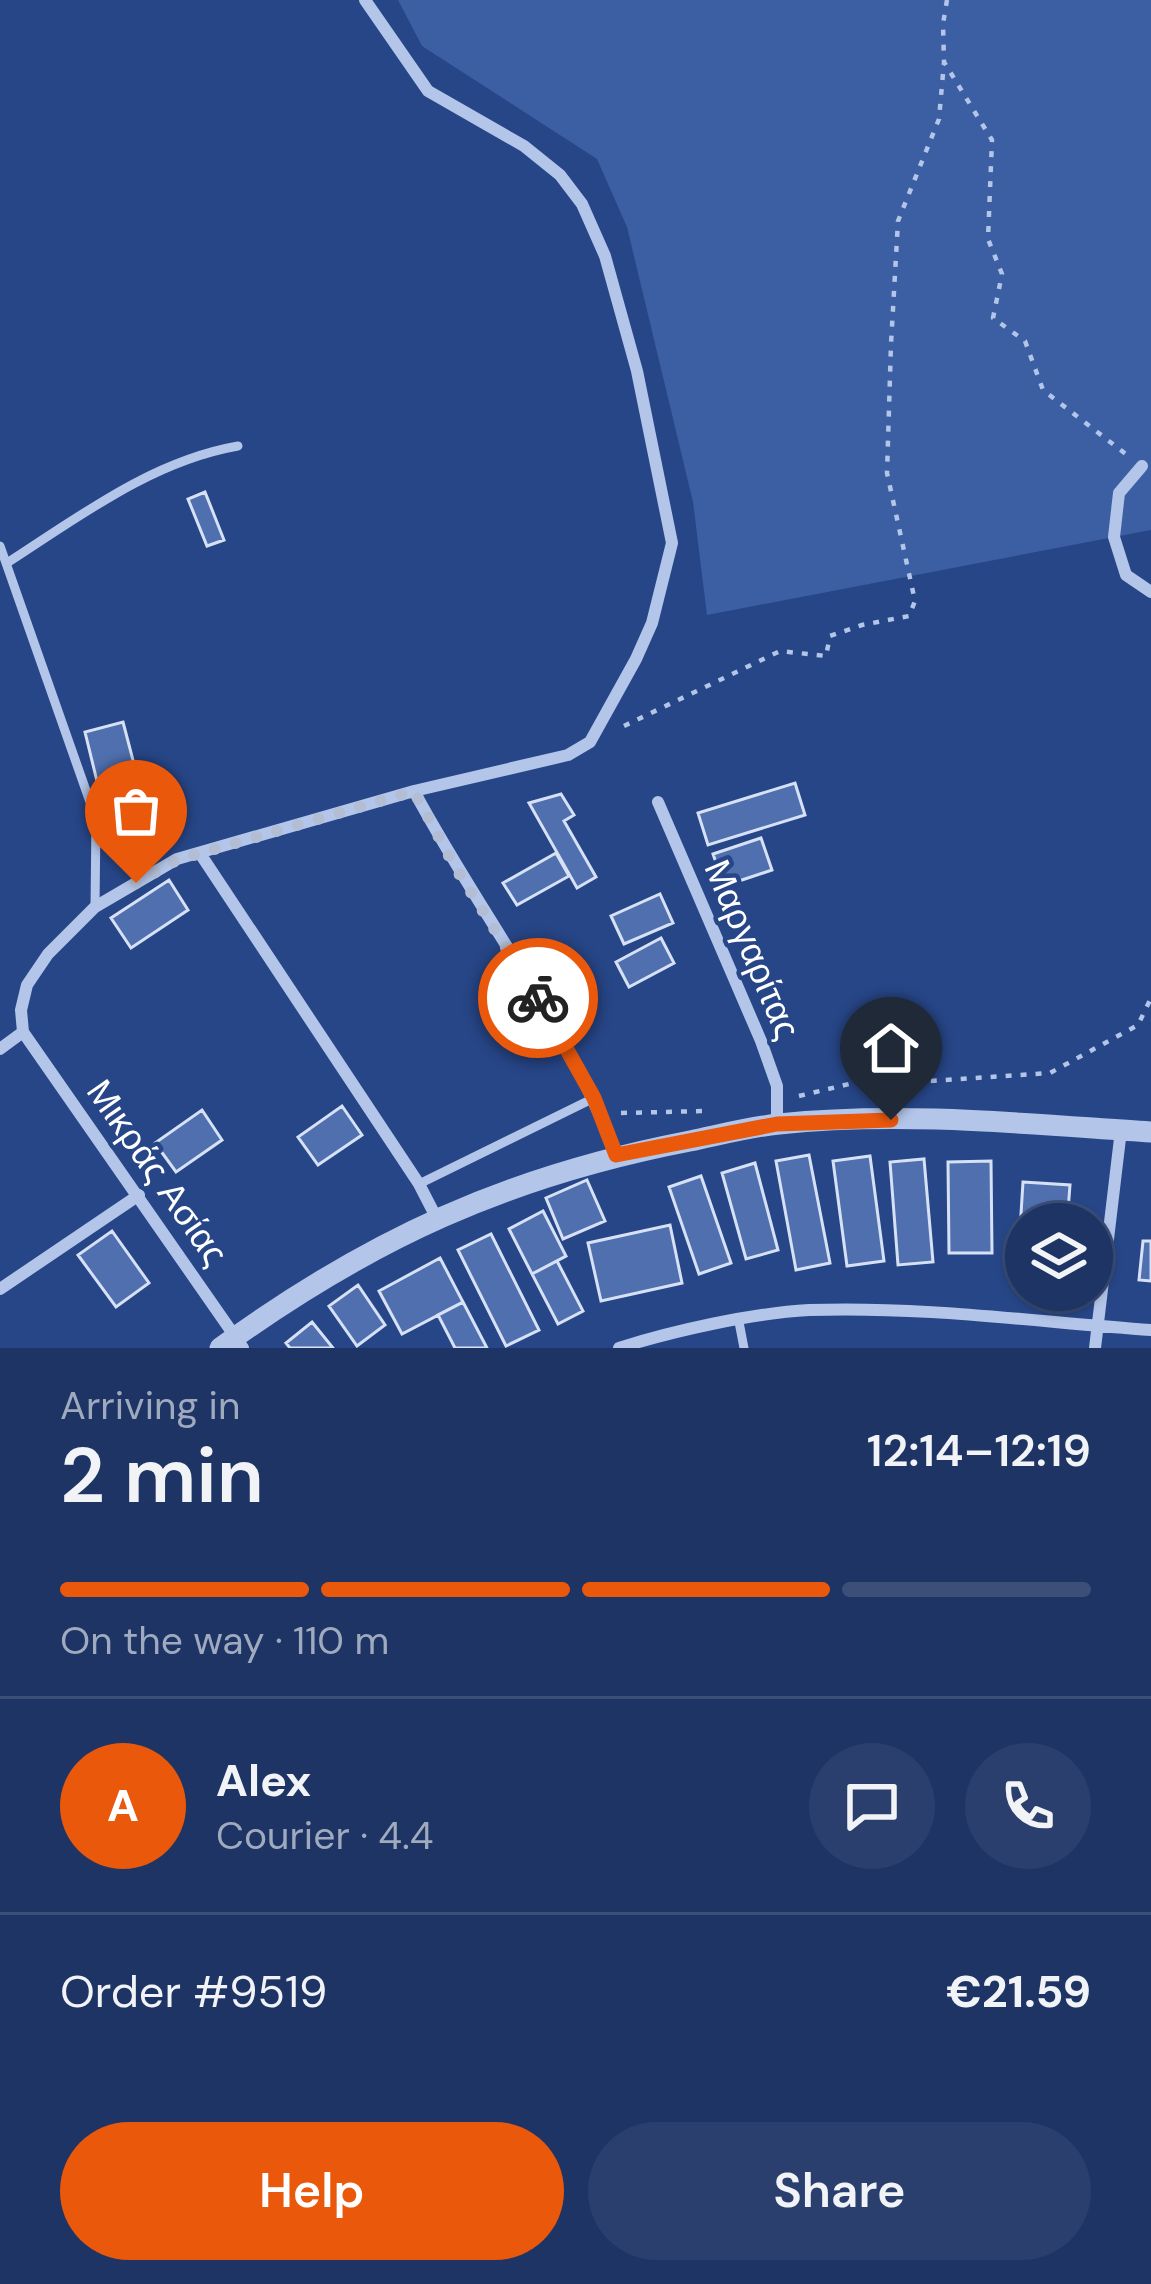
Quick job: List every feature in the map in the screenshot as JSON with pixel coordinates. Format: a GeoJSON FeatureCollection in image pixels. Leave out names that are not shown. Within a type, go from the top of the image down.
{"type":"FeatureCollection","features":[{"type":"Feature","properties":{"kind":"street"},"geometry":{"type":"LineString","coordinates":[[0,1049],[22,1032],[21,1010],[28,985],[48,954],[95,907],[177,860],[414,791],[568,755],[590,742],[652,622],[672,543],[637,371],[605,256],[582,204],[560,175],[524,146],[428,91],[365,0]]}},
{"type":"Feature","properties":{"kind":"street"},"geometry":{"type":"LineString","coordinates":[[1142,466],[1119,493],[1114,537],[1126,575],[1151,592]]}},
{"type":"Feature","properties":{"kind":"street"},"geometry":{"type":"LineString","coordinates":[[414,791],[455,867],[548,1013],[594,1098],[616,1155]]}},
{"type":"Feature","properties":{"kind":"street","name":"Μαργαρίτας"},"geometry":{"type":"LineString","coordinates":[[658,802],[761,1041],[777,1086],[777,1124]]}},
{"type":"Feature","properties":{"kind":"street"},"geometry":{"type":"LineString","coordinates":[[201,855],[419,1184],[436,1217]]}},
{"type":"Feature","properties":{"kind":"street","name":"Μικράς Ασίας"},"geometry":{"type":"LineString","coordinates":[[22,1032],[139,1195],[233,1344]]}},
{"type":"Feature","properties":{"kind":"street"},"geometry":{"type":"LineString","coordinates":[[233,1344],[333,1272],[436,1217],[542,1176],[616,1155],[777,1124],[958,1120],[1151,1132]]}},
{"type":"Feature","properties":{"kind":"street"},"geometry":{"type":"LineString","coordinates":[[1095,1348],[1121,1130]]}},
{"type":"Feature","properties":{"kind":"street"},"geometry":{"type":"LineString","coordinates":[[0,1289],[139,1195]]}},
{"type":"Feature","properties":{"kind":"street"},"geometry":{"type":"LineString","coordinates":[[623,1347],[806,1310],[1151,1330]]}},
{"type":"Feature","properties":{"kind":"lane"},"geometry":{"type":"LineString","coordinates":[[7,563],[144,478],[199,453],[238,446]]}},
{"type":"Feature","properties":{"kind":"lane"},"geometry":{"type":"LineString","coordinates":[[0,546],[96,819],[95,907]]}},
{"type":"Feature","properties":{"kind":"lane"},"geometry":{"type":"LineString","coordinates":[[419,1184],[594,1098]]}},
{"type":"Feature","properties":{"kind":"lane"},"geometry":{"type":"LineString","coordinates":[[739,1322],[744,1348]]}},
{"type":"Feature","properties":{"kind":"path"},"geometry":{"type":"LineString","coordinates":[[590,742],[780,651],[826,656],[830,636],[909,616],[915,601],[887,472],[898,221],[939,119],[947,0]]}},
{"type":"Feature","properties":{"kind":"path"},"geometry":{"type":"LineString","coordinates":[[944,62],[992,140],[988,239],[1002,274],[993,318],[1025,340],[1043,390],[1142,466]]}},
{"type":"Feature","properties":{"kind":"path"},"geometry":{"type":"LineString","coordinates":[[777,1100],[891,1075],[929,1081],[1050,1073],[1138,1025],[1151,998]]}},
{"type":"Feature","properties":{"kind":"path"},"geometry":{"type":"LineString","coordinates":[[602,1117],[638,1110],[708,1111]]}},
{"type":"Feature","properties":{"kind":"shaded area"},"geometry":{"type":"Polygon","coordinates":[[[398,0],[1151,0],[1151,530],[707,615],[693,502],[627,227],[597,159],[422,46],[398,0]]]}},
{"type":"Feature","properties":{"kind":"building"},"geometry":{"type":"Polygon","coordinates":[[[205,492],[224,540],[207,546],[188,499],[205,492]]]}},
{"type":"Feature","properties":{"kind":"building"},"geometry":{"type":"Polygon","coordinates":[[[123,722],[140,787],[131,789],[135,802],[104,810],[85,732],[123,722]]]}},
{"type":"Feature","properties":{"kind":"building"},"geometry":{"type":"Polygon","coordinates":[[[795,783],[805,815],[708,845],[698,813],[795,783]]]}},
{"type":"Feature","properties":{"kind":"building"},"geometry":{"type":"Polygon","coordinates":[[[561,794],[574,815],[564,821],[596,877],[577,888],[529,803],[561,794]]]}},
{"type":"Feature","properties":{"kind":"building"},"geometry":{"type":"Polygon","coordinates":[[[761,838],[772,870],[724,886],[713,854],[761,838]]]}},
{"type":"Feature","properties":{"kind":"building"},"geometry":{"type":"Polygon","coordinates":[[[556,853],[569,876],[517,905],[503,883],[556,853]]]}},
{"type":"Feature","properties":{"kind":"building"},"geometry":{"type":"Polygon","coordinates":[[[169,880],[188,910],[131,948],[111,918],[169,880]]]}},
{"type":"Feature","properties":{"kind":"building"},"geometry":{"type":"Polygon","coordinates":[[[660,894],[673,923],[624,944],[611,916],[660,894]]]}},
{"type":"Feature","properties":{"kind":"building"},"geometry":{"type":"Polygon","coordinates":[[[661,938],[674,963],[629,987],[616,962],[661,938]]]}},
{"type":"Feature","properties":{"kind":"building"},"geometry":{"type":"Polygon","coordinates":[[[342,1106],[362,1135],[318,1165],[298,1137],[342,1106]]]}},
{"type":"Feature","properties":{"kind":"building"},"geometry":{"type":"Polygon","coordinates":[[[202,1110],[222,1140],[176,1172],[155,1143],[202,1110]]]}},
{"type":"Feature","properties":{"kind":"building"},"geometry":{"type":"Polygon","coordinates":[[[809,1155],[830,1263],[796,1270],[776,1161],[809,1155]]]}},
{"type":"Feature","properties":{"kind":"building"},"geometry":{"type":"Polygon","coordinates":[[[870,1156],[884,1261],[847,1266],[833,1161],[870,1156]]]}},
{"type":"Feature","properties":{"kind":"building"},"geometry":{"type":"Polygon","coordinates":[[[924,1159],[933,1262],[898,1265],[890,1162],[924,1159]]]}},
{"type":"Feature","properties":{"kind":"building"},"geometry":{"type":"Polygon","coordinates":[[[991,1161],[992,1253],[949,1253],[948,1162],[991,1161]]]}},
{"type":"Feature","properties":{"kind":"building"},"geometry":{"type":"Polygon","coordinates":[[[755,1163],[778,1250],[746,1259],[722,1173],[755,1163]]]}},
{"type":"Feature","properties":{"kind":"building"},"geometry":{"type":"Polygon","coordinates":[[[701,1176],[731,1263],[699,1274],[669,1187],[701,1176]]]}},
{"type":"Feature","properties":{"kind":"building"},"geometry":{"type":"Polygon","coordinates":[[[587,1180],[605,1221],[563,1239],[546,1198],[587,1180]]]}},
{"type":"Feature","properties":{"kind":"building"},"geometry":{"type":"Polygon","coordinates":[[[1023,1182],[1070,1185],[1069,1203],[1022,1203],[1023,1182]]]}},
{"type":"Feature","properties":{"kind":"building"},"geometry":{"type":"Polygon","coordinates":[[[543,1211],[566,1256],[532,1274],[509,1229],[543,1211]]]}},
{"type":"Feature","properties":{"kind":"building"},"geometry":{"type":"Polygon","coordinates":[[[670,1225],[682,1283],[601,1301],[588,1243],[670,1225]]]}},
{"type":"Feature","properties":{"kind":"building"},"geometry":{"type":"Polygon","coordinates":[[[112,1231],[149,1283],[116,1307],[78,1255],[112,1231]]]}},
{"type":"Feature","properties":{"kind":"building"},"geometry":{"type":"Polygon","coordinates":[[[491,1234],[539,1330],[506,1346],[458,1250],[491,1234]]]}},
{"type":"Feature","properties":{"kind":"building"},"geometry":{"type":"Polygon","coordinates":[[[1143,1241],[1151,1241],[1151,1281],[1139,1280],[1143,1241]]]}},
{"type":"Feature","properties":{"kind":"building"},"geometry":{"type":"Polygon","coordinates":[[[440,1258],[463,1302],[402,1334],[379,1291],[440,1258]]]}},
{"type":"Feature","properties":{"kind":"building"},"geometry":{"type":"Polygon","coordinates":[[[557,1261],[583,1311],[558,1324],[532,1274],[557,1261]]]}},
{"type":"Feature","properties":{"kind":"building"},"geometry":{"type":"Polygon","coordinates":[[[358,1285],[385,1325],[357,1346],[329,1306],[358,1285]]]}},
{"type":"Feature","properties":{"kind":"building"},"geometry":{"type":"Polygon","coordinates":[[[463,1302],[487,1348],[455,1348],[438,1315],[463,1302]]]}},
{"type":"Feature","properties":{"kind":"building"},"geometry":{"type":"Polygon","coordinates":[[[312,1322],[333,1348],[290,1348],[286,1343],[312,1322]]]}},
{"type":"Feature","properties":{"kind":"way so far"},"geometry":{"type":"LineString","coordinates":[[136,883],[177,860],[414,791],[455,867],[538,998]]}},
{"type":"Feature","properties":{"kind":"route"},"geometry":{"type":"LineString","coordinates":[[538,998],[576,1061],[616,1155],[777,1124],[891,1120]]}}]}
